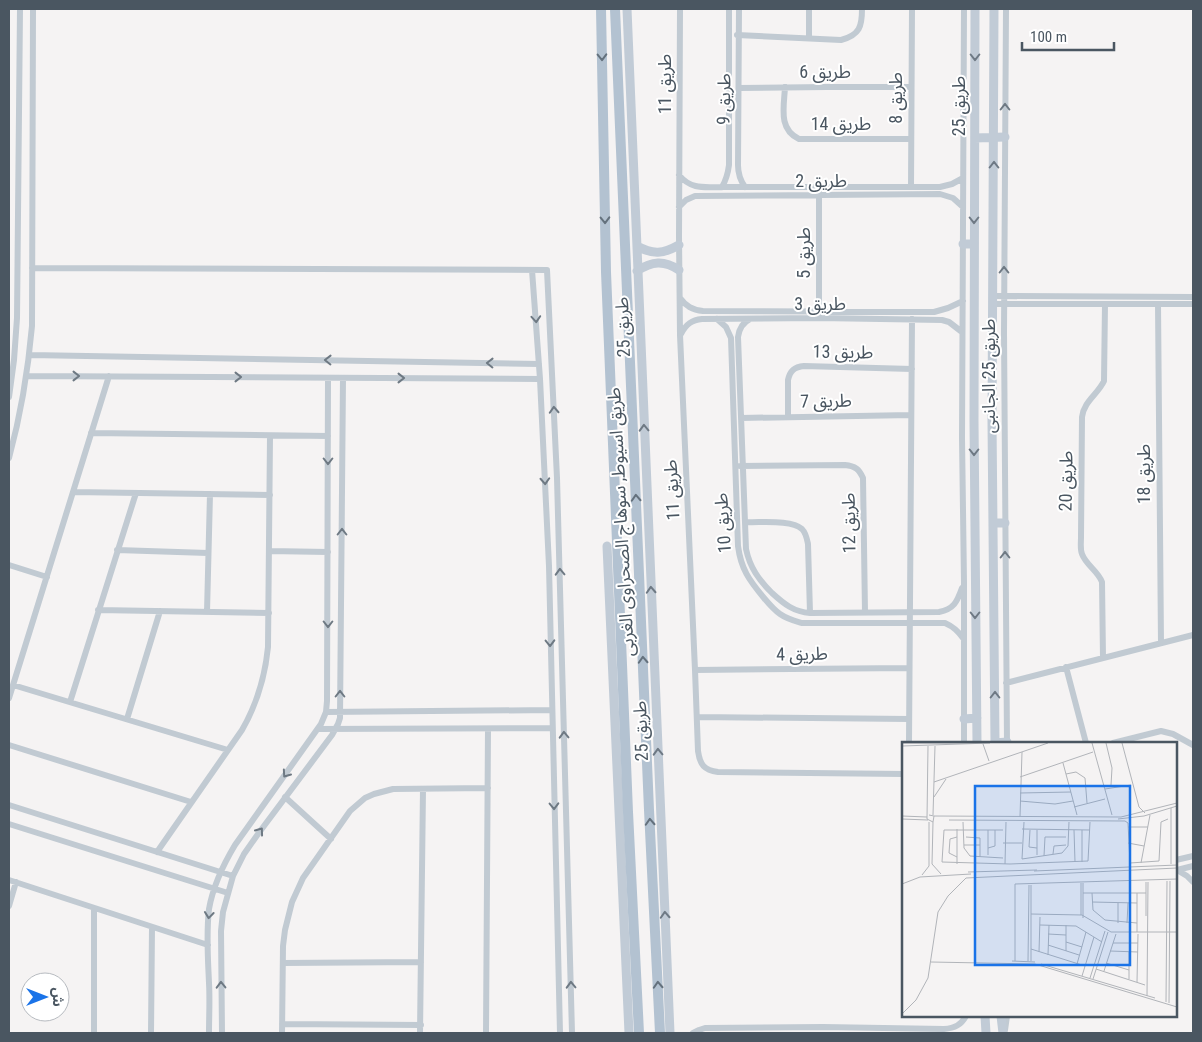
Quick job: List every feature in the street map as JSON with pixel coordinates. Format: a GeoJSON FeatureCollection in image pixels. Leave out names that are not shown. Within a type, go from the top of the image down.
{"type":"FeatureCollection","features":[{"type":"Feature","properties":{"kind":"main road","name":"طريق اسيوط, سوهاج الصحراوى الغربى"},"geometry":{"type":"LineString","coordinates":[[600,9],[612,546],[639,1033]]}},
{"type":"Feature","properties":{"kind":"main road","name":"طريق اسيوط, سوهاج الصحراوى الغربى"},"geometry":{"type":"LineString","coordinates":[[615,9],[660,1033]]}},
{"type":"Feature","properties":{"kind":"street"},"geometry":{"type":"LineString","coordinates":[[9,397],[17,318],[20,9]]}},
{"type":"Feature","properties":{"kind":"street"},"geometry":{"type":"LineString","coordinates":[[9,458],[27,376],[32,326],[33,9]]}},
{"type":"Feature","properties":{"kind":"street","name":"طريق 25"},"geometry":{"type":"LineString","coordinates":[[627,9],[670,1033]]}},
{"type":"Feature","properties":{"kind":"street","name":"طريق 11"},"geometry":{"type":"LineString","coordinates":[[680,9],[680,335],[699,760],[710,771],[902,774]]}},
{"type":"Feature","properties":{"kind":"street","name":"طريق 9"},"geometry":{"type":"LineString","coordinates":[[722,187],[728,173],[729,164],[729,9]]}},
{"type":"Feature","properties":{"kind":"street","name":"طريق 9"},"geometry":{"type":"LineString","coordinates":[[739,9],[738,173],[745,187]]}},
{"type":"Feature","properties":{"kind":"street"},"geometry":{"type":"LineString","coordinates":[[809,9],[809,38]]}},
{"type":"Feature","properties":{"kind":"street"},"geometry":{"type":"LineString","coordinates":[[730,34],[841,40],[848,38],[858,29],[862,23],[862,9]]}},
{"type":"Feature","properties":{"kind":"street","name":"طريق 8"},"geometry":{"type":"LineString","coordinates":[[911,187],[912,9]]}},
{"type":"Feature","properties":{"kind":"street"},"geometry":{"type":"LineString","coordinates":[[964,9],[962,332],[964,742]]}},
{"type":"Feature","properties":{"kind":"street","name":"طريق 25"},"geometry":{"type":"LineString","coordinates":[[975,9],[974,421],[977,742]]}},
{"type":"Feature","properties":{"kind":"street","name":"طريق 25"},"geometry":{"type":"LineString","coordinates":[[994,9],[992,421],[995,742]]}},
{"type":"Feature","properties":{"kind":"street","name":"طريق 25 الجانبى"},"geometry":{"type":"LineString","coordinates":[[1006,9],[1004,304],[1007,742]]}},
{"type":"Feature","properties":{"kind":"street","name":"طريق 14"},"geometry":{"type":"LineString","coordinates":[[785,87],[785,126],[793,136],[799,139],[911,139]]}},
{"type":"Feature","properties":{"kind":"street","name":"طريق 6"},"geometry":{"type":"LineString","coordinates":[[739,88],[911,87]]}},
{"type":"Feature","properties":{"kind":"street"},"geometry":{"type":"LineString","coordinates":[[975,138],[1005,137]]}},
{"type":"Feature","properties":{"kind":"street","name":"طريق 2"},"geometry":{"type":"LineString","coordinates":[[679,175],[683,180],[694,186],[722,187],[946,186],[964,178]]}},
{"type":"Feature","properties":{"kind":"street","name":"طريق 5"},"geometry":{"type":"LineString","coordinates":[[819,188],[819,315]]}},
{"type":"Feature","properties":{"kind":"street","name":"طريق 2"},"geometry":{"type":"LineString","coordinates":[[679,207],[686,200],[695,196],[940,194],[953,198],[963,207]]}},
{"type":"Feature","properties":{"kind":"street"},"geometry":{"type":"LineString","coordinates":[[963,244],[974,244]]}},
{"type":"Feature","properties":{"kind":"street"},"geometry":{"type":"LineString","coordinates":[[637,246],[645,250],[663,252],[679,245]]}},
{"type":"Feature","properties":{"kind":"street"},"geometry":{"type":"LineString","coordinates":[[637,272],[645,266],[654,263],[672,265],[679,270]]}},
{"type":"Feature","properties":{"kind":"street"},"geometry":{"type":"LineString","coordinates":[[32,268],[547,270],[557,488],[572,1033]]}},
{"type":"Feature","properties":{"kind":"street"},"geometry":{"type":"LineString","coordinates":[[532,270],[540,379],[548,566],[560,1033]]}},
{"type":"Feature","properties":{"kind":"street"},"geometry":{"type":"LineString","coordinates":[[993,300],[1004,296],[1193,297]]}},
{"type":"Feature","properties":{"kind":"street","name":"طريق 3"},"geometry":{"type":"LineString","coordinates":[[680,298],[689,308],[703,311],[942,320],[956,326],[962,332]]}},
{"type":"Feature","properties":{"kind":"street"},"geometry":{"type":"LineString","coordinates":[[993,300],[1004,304],[1193,304]]}},
{"type":"Feature","properties":{"kind":"street","name":"طريق 3"},"geometry":{"type":"LineString","coordinates":[[680,335],[689,323],[695,320],[934,312],[963,301]]}},
{"type":"Feature","properties":{"kind":"street","name":"طريق 20"},"geometry":{"type":"LineString","coordinates":[[1103,658],[1102,582],[1100,576],[1083,557],[1081,537],[1082,417],[1085,406],[1104,381],[1105,304]]}},
{"type":"Feature","properties":{"kind":"street","name":"طريق 18"},"geometry":{"type":"LineString","coordinates":[[1158,304],[1160,643]]}},
{"type":"Feature","properties":{"kind":"street","name":"طريق 10"},"geometry":{"type":"LineString","coordinates":[[717,319],[726,327],[731,338],[738,546],[740,560],[748,578],[781,615],[791,620],[802,622],[945,623],[953,626],[964,638]]}},
{"type":"Feature","properties":{"kind":"street","name":"طريق 10"},"geometry":{"type":"LineString","coordinates":[[750,319],[741,326],[738,337],[746,549],[751,567],[762,583],[787,606],[806,612],[939,612],[951,608],[956,603],[964,582]]}},
{"type":"Feature","properties":{"kind":"street"},"geometry":{"type":"LineString","coordinates":[[909,742],[912,319]]}},
{"type":"Feature","properties":{"kind":"street"},"geometry":{"type":"LineString","coordinates":[[30,355],[539,364]]}},
{"type":"Feature","properties":{"kind":"street","name":"طريق 13"},"geometry":{"type":"LineString","coordinates":[[788,416],[789,375],[798,367],[912,368]]}},
{"type":"Feature","properties":{"kind":"street"},"geometry":{"type":"LineString","coordinates":[[27,376],[540,379]]}},
{"type":"Feature","properties":{"kind":"street"},"geometry":{"type":"LineString","coordinates":[[9,698],[109,376]]}},
{"type":"Feature","properties":{"kind":"street"},"geometry":{"type":"LineString","coordinates":[[209,1033],[208,928],[214,889],[235,845],[318,729],[326,712],[328,378]]}},
{"type":"Feature","properties":{"kind":"street"},"geometry":{"type":"LineString","coordinates":[[222,1033],[221,931],[223,912],[233,876],[244,854],[336,729],[340,712],[343,378]]}},
{"type":"Feature","properties":{"kind":"street","name":"طريق 7"},"geometry":{"type":"LineString","coordinates":[[741,418],[911,415]]}},
{"type":"Feature","properties":{"kind":"street"},"geometry":{"type":"LineString","coordinates":[[974,421],[992,421]]}},
{"type":"Feature","properties":{"kind":"street"},"geometry":{"type":"LineString","coordinates":[[91,433],[328,436]]}},
{"type":"Feature","properties":{"kind":"street"},"geometry":{"type":"LineString","coordinates":[[157,852],[242,730],[251,713],[263,681],[267,664],[269,613],[270,436]]}},
{"type":"Feature","properties":{"kind":"street","name":"طريق 12"},"geometry":{"type":"LineString","coordinates":[[735,466],[845,465],[853,466],[860,471],[863,478],[865,612]]}},
{"type":"Feature","properties":{"kind":"street"},"geometry":{"type":"LineString","coordinates":[[73,492],[270,495]]}},
{"type":"Feature","properties":{"kind":"street"},"geometry":{"type":"LineString","coordinates":[[70,702],[136,493]]}},
{"type":"Feature","properties":{"kind":"street"},"geometry":{"type":"LineString","coordinates":[[207,612],[210,494]]}},
{"type":"Feature","properties":{"kind":"street"},"geometry":{"type":"LineString","coordinates":[[745,522],[787,523],[802,529],[806,536],[808,544],[806,612],[802,622]]}},
{"type":"Feature","properties":{"kind":"street"},"geometry":{"type":"LineString","coordinates":[[993,523],[1005,523]]}},
{"type":"Feature","properties":{"kind":"street"},"geometry":{"type":"LineString","coordinates":[[612,546],[628,1033]]}},
{"type":"Feature","properties":{"kind":"street"},"geometry":{"type":"LineString","coordinates":[[117,550],[208,553]]}},
{"type":"Feature","properties":{"kind":"street"},"geometry":{"type":"LineString","coordinates":[[269,552],[328,552]]}},
{"type":"Feature","properties":{"kind":"street"},"geometry":{"type":"LineString","coordinates":[[740,560],[748,558]]}},
{"type":"Feature","properties":{"kind":"street"},"geometry":{"type":"LineString","coordinates":[[9,565],[47,577]]}},
{"type":"Feature","properties":{"kind":"street"},"geometry":{"type":"LineString","coordinates":[[98,610],[269,613]]}},
{"type":"Feature","properties":{"kind":"street"},"geometry":{"type":"LineString","coordinates":[[127,719],[160,611]]}},
{"type":"Feature","properties":{"kind":"street"},"geometry":{"type":"LineString","coordinates":[[1006,683],[1193,635]]}},
{"type":"Feature","properties":{"kind":"street"},"geometry":{"type":"LineString","coordinates":[[1066,667],[1086,742]]}},
{"type":"Feature","properties":{"kind":"street","name":"طريق 4"},"geometry":{"type":"LineString","coordinates":[[695,670],[909,668]]}},
{"type":"Feature","properties":{"kind":"street"},"geometry":{"type":"LineString","coordinates":[[13,685],[228,750]]}},
{"type":"Feature","properties":{"kind":"street"},"geometry":{"type":"LineString","coordinates":[[326,712],[552,710]]}},
{"type":"Feature","properties":{"kind":"street"},"geometry":{"type":"LineString","coordinates":[[697,717],[909,719]]}},
{"type":"Feature","properties":{"kind":"street"},"geometry":{"type":"LineString","coordinates":[[964,719],[977,718]]}},
{"type":"Feature","properties":{"kind":"street"},"geometry":{"type":"LineString","coordinates":[[486,1033],[488,728]]}},
{"type":"Feature","properties":{"kind":"street"},"geometry":{"type":"LineString","coordinates":[[318,729],[552,728]]}},
{"type":"Feature","properties":{"kind":"street"},"geometry":{"type":"LineString","coordinates":[[1117,742],[1161,731],[1173,734],[1193,746]]}},
{"type":"Feature","properties":{"kind":"street"},"geometry":{"type":"LineString","coordinates":[[9,745],[191,802]]}},
{"type":"Feature","properties":{"kind":"street"},"geometry":{"type":"LineString","coordinates":[[282,1033],[285,930],[292,902],[307,872],[350,811],[365,798],[383,790],[488,788]]}},
{"type":"Feature","properties":{"kind":"street"},"geometry":{"type":"LineString","coordinates":[[420,1033],[422,789]]}},
{"type":"Feature","properties":{"kind":"street"},"geometry":{"type":"LineString","coordinates":[[285,797],[331,839]]}},
{"type":"Feature","properties":{"kind":"street"},"geometry":{"type":"LineString","coordinates":[[9,805],[233,876]]}},
{"type":"Feature","properties":{"kind":"street"},"geometry":{"type":"LineString","coordinates":[[9,824],[228,893]]}},
{"type":"Feature","properties":{"kind":"street"},"geometry":{"type":"LineString","coordinates":[[1177,860],[1193,856]]}},
{"type":"Feature","properties":{"kind":"street"},"geometry":{"type":"LineString","coordinates":[[1177,870],[1193,866]]}},
{"type":"Feature","properties":{"kind":"street"},"geometry":{"type":"LineString","coordinates":[[1177,871],[1193,882]]}},
{"type":"Feature","properties":{"kind":"street"},"geometry":{"type":"LineString","coordinates":[[9,880],[208,945]]}},
{"type":"Feature","properties":{"kind":"street"},"geometry":{"type":"LineString","coordinates":[[9,906],[16,882]]}},
{"type":"Feature","properties":{"kind":"street"},"geometry":{"type":"LineString","coordinates":[[94,908],[94,1033]]}},
{"type":"Feature","properties":{"kind":"street"},"geometry":{"type":"LineString","coordinates":[[151,1033],[152,927]]}},
{"type":"Feature","properties":{"kind":"street"},"geometry":{"type":"LineString","coordinates":[[283,963],[421,962]]}},
{"type":"Feature","properties":{"kind":"street"},"geometry":{"type":"LineString","coordinates":[[693,1033],[705,1028],[931,1031],[953,1028],[960,1024],[965,1017]]}},
{"type":"Feature","properties":{"kind":"street"},"geometry":{"type":"LineString","coordinates":[[985,1017],[986,1033]]}},
{"type":"Feature","properties":{"kind":"street"},"geometry":{"type":"LineString","coordinates":[[1002,1017],[1004,1033]]}},
{"type":"Feature","properties":{"kind":"street"},"geometry":{"type":"LineString","coordinates":[[1004,1033],[1007,1017]]}},
{"type":"Feature","properties":{"kind":"street"},"geometry":{"type":"LineString","coordinates":[[282,1024],[420,1025]]}}]}
